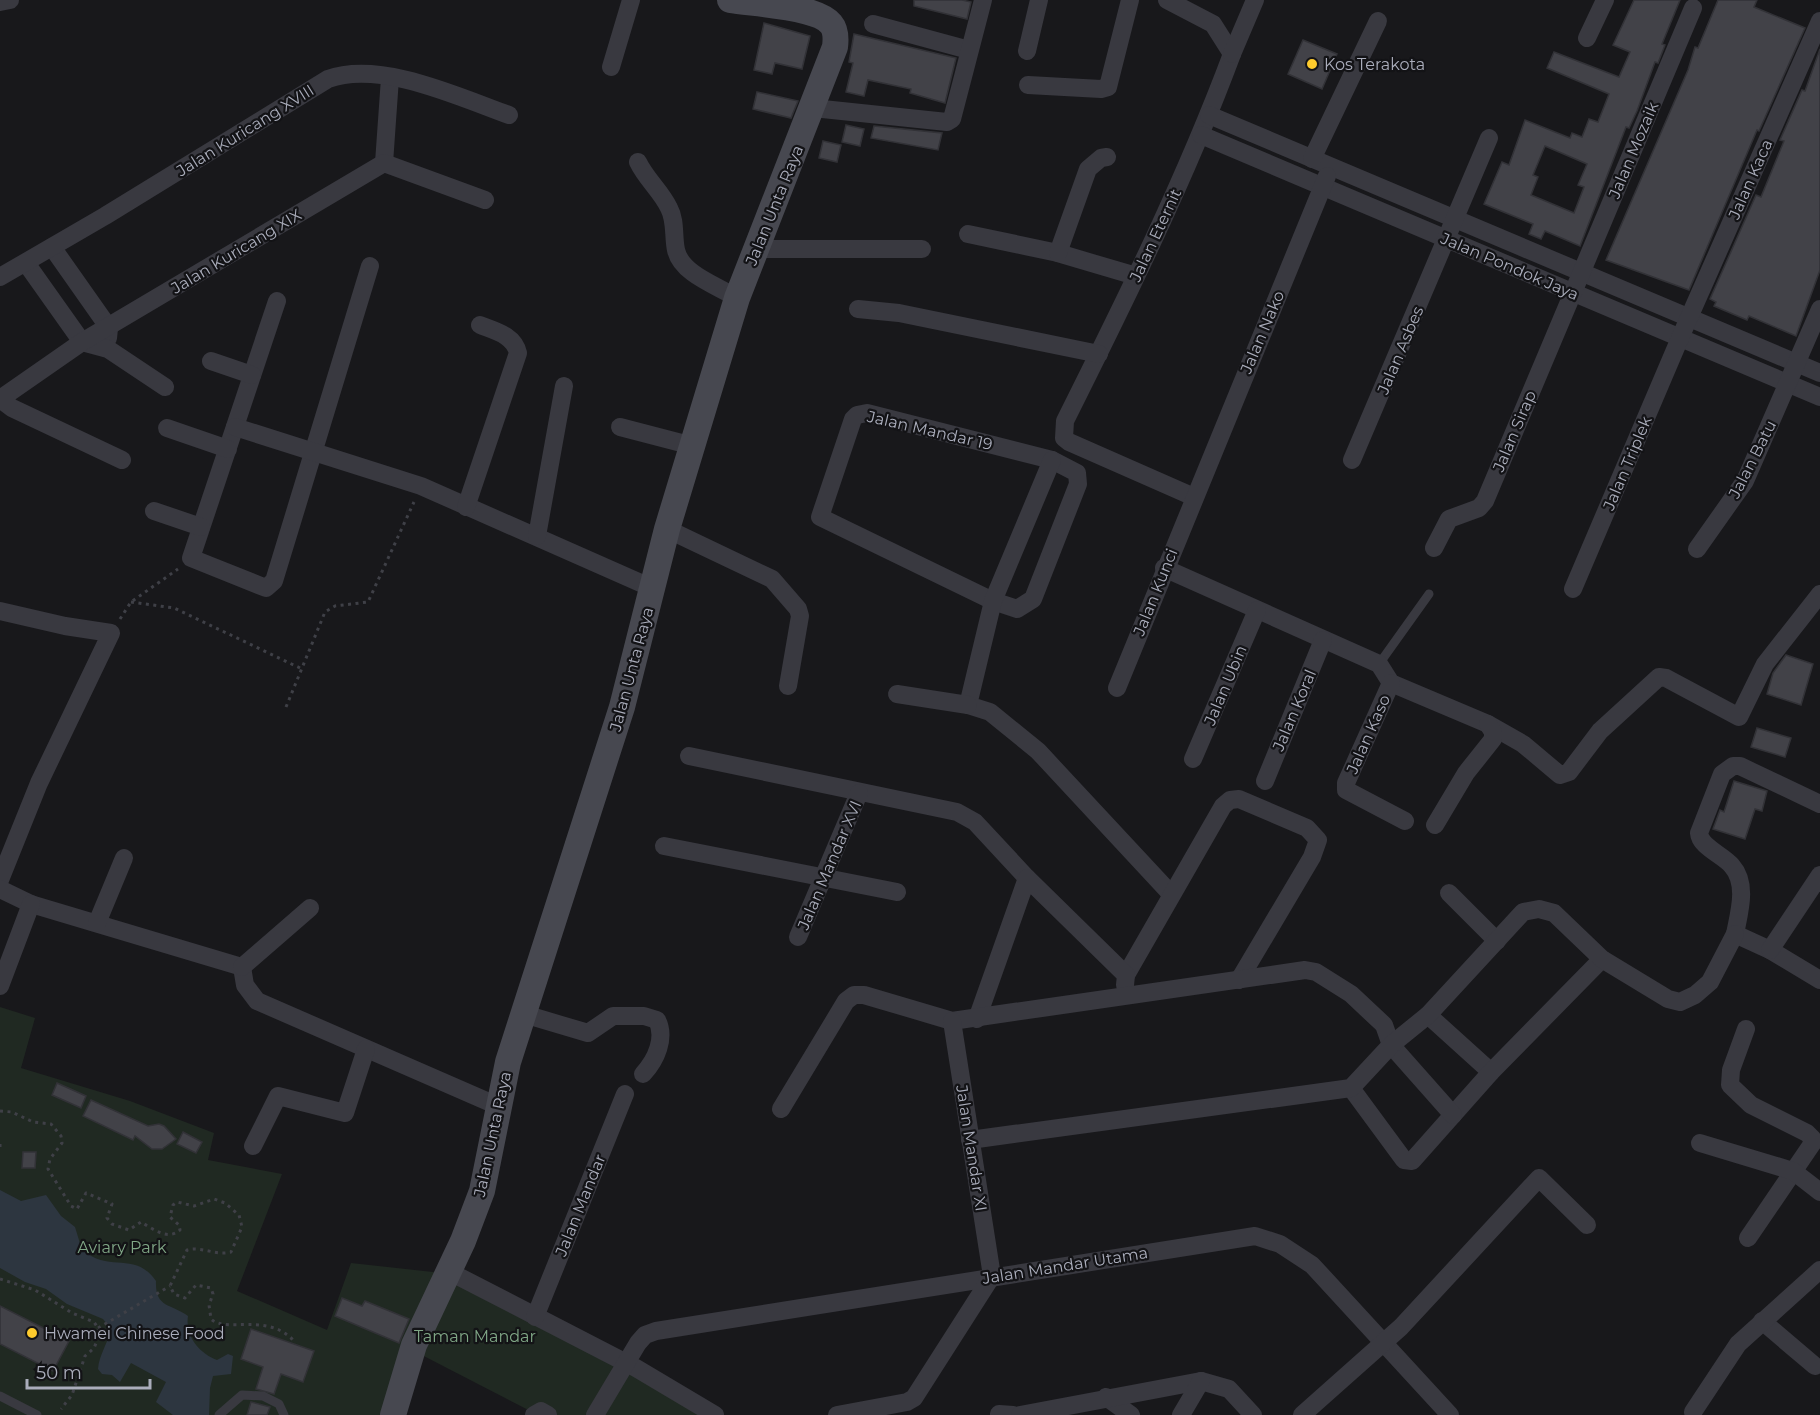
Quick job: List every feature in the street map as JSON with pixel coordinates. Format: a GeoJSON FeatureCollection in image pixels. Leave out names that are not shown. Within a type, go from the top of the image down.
{"type":"FeatureCollection","features":[{"type":"Feature","properties":{"kind":"street"},"geometry":{"type":"LineString","coordinates":[[0,2],[10,0]]}},
{"type":"Feature","properties":{"kind":"street"},"geometry":{"type":"LineString","coordinates":[[611,67],[631,0]]}},
{"type":"Feature","properties":{"kind":"street","name":"Jalan Unta Raya"},"geometry":{"type":"LineString","coordinates":[[393,1415],[414,1345],[482,1191],[508,1062],[546,936],[588,819],[618,718],[667,529],[737,298],[833,58],[836,36],[833,26],[824,17],[797,5],[730,0]]}},
{"type":"Feature","properties":{"kind":"street"},"geometry":{"type":"LineString","coordinates":[[813,108],[947,122],[955,115],[983,0]]}},
{"type":"Feature","properties":{"kind":"street"},"geometry":{"type":"LineString","coordinates":[[1027,51],[1039,0]]}},
{"type":"Feature","properties":{"kind":"street"},"geometry":{"type":"LineString","coordinates":[[1028,85],[1101,89],[1108,87],[1112,81],[1130,0]]}},
{"type":"Feature","properties":{"kind":"street"},"geometry":{"type":"LineString","coordinates":[[1168,0],[1213,24],[1232,54]]}},
{"type":"Feature","properties":{"kind":"street","name":"Jalan Eternit"},"geometry":{"type":"LineString","coordinates":[[1194,497],[1069,442],[1064,438],[1065,422],[1201,135],[1232,54],[1256,0]]}},
{"type":"Feature","properties":{"kind":"street"},"geometry":{"type":"LineString","coordinates":[[1587,38],[1605,0]]}},
{"type":"Feature","properties":{"kind":"street","name":"Jalan Mozaik"},"geometry":{"type":"LineString","coordinates":[[1572,292],[1693,8]]}},
{"type":"Feature","properties":{"kind":"street"},"geometry":{"type":"LineString","coordinates":[[1213,24],[1247,19]]}},
{"type":"Feature","properties":{"kind":"street"},"geometry":{"type":"LineString","coordinates":[[1312,159],[1378,21]]}},
{"type":"Feature","properties":{"kind":"street","name":"Jalan Kaca"},"geometry":{"type":"LineString","coordinates":[[1680,338],[1820,21]]}},
{"type":"Feature","properties":{"kind":"street"},"geometry":{"type":"LineString","coordinates":[[873,24],[969,50]]}},
{"type":"Feature","properties":{"kind":"street","name":"Jalan Kuricang XVIII"},"geometry":{"type":"LineString","coordinates":[[0,277],[328,79],[355,73],[390,78],[424,85],[509,115]]}},
{"type":"Feature","properties":{"kind":"street"},"geometry":{"type":"LineString","coordinates":[[390,78],[384,163],[485,200]]}},
{"type":"Feature","properties":{"kind":"street","name":"Jalan Pondok Jaya"},"geometry":{"type":"LineString","coordinates":[[1209,115],[1820,373]]}},
{"type":"Feature","properties":{"kind":"street","name":"Jalan Pondok Jaya"},"geometry":{"type":"LineString","coordinates":[[1201,135],[1820,397]]}},
{"type":"Feature","properties":{"kind":"street","name":"Jalan Asbes"},"geometry":{"type":"LineString","coordinates":[[1352,460],[1489,138]]}},
{"type":"Feature","properties":{"kind":"street"},"geometry":{"type":"LineString","coordinates":[[1058,253],[1088,169],[1101,158],[1107,157]]}},
{"type":"Feature","properties":{"kind":"street"},"geometry":{"type":"LineString","coordinates":[[638,162],[673,218],[679,260],[687,268],[737,298]]}},
{"type":"Feature","properties":{"kind":"street","name":"Jalan Kuricang XIX"},"geometry":{"type":"LineString","coordinates":[[0,399],[82,342],[384,163]]}},
{"type":"Feature","properties":{"kind":"street","name":"Jalan Nako"},"geometry":{"type":"LineString","coordinates":[[1194,497],[1330,166]]}},
{"type":"Feature","properties":{"kind":"street"},"geometry":{"type":"LineString","coordinates":[[968,234],[1058,253],[1136,276]]}},
{"type":"Feature","properties":{"kind":"street"},"geometry":{"type":"LineString","coordinates":[[52,247],[109,328],[108,349]]}},
{"type":"Feature","properties":{"kind":"street"},"geometry":{"type":"LineString","coordinates":[[757,249],[922,249]]}},
{"type":"Feature","properties":{"kind":"street"},"geometry":{"type":"LineString","coordinates":[[26,263],[82,342],[108,349],[165,387]]}},
{"type":"Feature","properties":{"kind":"street"},"geometry":{"type":"LineString","coordinates":[[277,301],[191,558],[266,588],[272,586],[315,452],[370,266]]}},
{"type":"Feature","properties":{"kind":"street","name":"Jalan Sirap"},"geometry":{"type":"LineString","coordinates":[[1434,548],[1449,519],[1479,508],[1485,501],[1572,292]]}},
{"type":"Feature","properties":{"kind":"street"},"geometry":{"type":"LineString","coordinates":[[858,309],[899,313],[1099,354]]}},
{"type":"Feature","properties":{"kind":"street","name":"Jalan Batu"},"geometry":{"type":"LineString","coordinates":[[1697,549],[1745,480],[1820,309]]}},
{"type":"Feature","properties":{"kind":"street"},"geometry":{"type":"LineString","coordinates":[[466,507],[518,352],[508,336],[480,325]]}},
{"type":"Feature","properties":{"kind":"street","name":"Jalan Triplek"},"geometry":{"type":"LineString","coordinates":[[1573,589],[1680,338]]}},
{"type":"Feature","properties":{"kind":"street"},"geometry":{"type":"LineString","coordinates":[[211,361],[252,375]]}},
{"type":"Feature","properties":{"kind":"street"},"geometry":{"type":"LineString","coordinates":[[537,536],[564,386]]}},
{"type":"Feature","properties":{"kind":"street"},"geometry":{"type":"LineString","coordinates":[[0,399],[12,408],[122,460]]}},
{"type":"Feature","properties":{"kind":"street","name":"Jalan Mandar 19"},"geometry":{"type":"LineString","coordinates":[[867,413],[1052,460],[1073,469],[1079,476],[1033,599],[1017,609],[993,601],[820,517],[857,415],[867,413]]}},
{"type":"Feature","properties":{"kind":"street"},"geometry":{"type":"LineString","coordinates":[[235,427],[421,486],[652,588]]}},
{"type":"Feature","properties":{"kind":"street"},"geometry":{"type":"LineString","coordinates":[[620,427],[693,446]]}},
{"type":"Feature","properties":{"kind":"street"},"geometry":{"type":"LineString","coordinates":[[167,428],[228,449]]}},
{"type":"Feature","properties":{"kind":"street"},"geometry":{"type":"LineString","coordinates":[[968,705],[993,601],[1052,460]]}},
{"type":"Feature","properties":{"kind":"street","name":"Jalan Kunci"},"geometry":{"type":"LineString","coordinates":[[1117,687],[1194,497]]}},
{"type":"Feature","properties":{"kind":"street"},"geometry":{"type":"LineString","coordinates":[[154,511],[201,527]]}},
{"type":"Feature","properties":{"kind":"street"},"geometry":{"type":"LineString","coordinates":[[667,529],[772,579],[798,609],[800,616],[788,686]]}},
{"type":"Feature","properties":{"kind":"street"},"geometry":{"type":"LineString","coordinates":[[1164,568],[1379,664],[1391,683],[1488,724],[1522,744],[1560,775],[1569,772],[1600,731],[1659,677],[1666,678],[1739,717],[1765,664],[1820,594]]}},
{"type":"Feature","properties":{"kind":"street","name":"Jalan Ubin"},"geometry":{"type":"LineString","coordinates":[[1193,759],[1257,610]]}},
{"type":"Feature","properties":{"kind":"street"},"geometry":{"type":"LineString","coordinates":[[0,611],[65,626],[111,633],[47,764],[0,880]]}},
{"type":"Feature","properties":{"kind":"street","name":"Jalan Koral"},"geometry":{"type":"LineString","coordinates":[[1265,781],[1323,640]]}},
{"type":"Feature","properties":{"kind":"street","name":"Jalan Kaso"},"geometry":{"type":"LineString","coordinates":[[1391,683],[1346,783],[1346,790],[1405,821]]}},
{"type":"Feature","properties":{"kind":"street"},"geometry":{"type":"LineString","coordinates":[[897,694],[968,705],[990,712],[1038,751],[1172,894]]}},
{"type":"Feature","properties":{"kind":"street"},"geometry":{"type":"LineString","coordinates":[[1435,825],[1466,772],[1493,739],[1493,732],[1488,724]]}},
{"type":"Feature","properties":{"kind":"street"},"geometry":{"type":"LineString","coordinates":[[689,756],[957,812],[975,822],[1027,878],[1126,975]]}},
{"type":"Feature","properties":{"kind":"street"},"geometry":{"type":"LineString","coordinates":[[970,1140],[1351,1088],[1391,1045],[1428,1015],[1524,912],[1539,909],[1554,913],[1602,959],[1668,999],[1680,1002],[1695,995],[1710,982],[1735,934],[1741,905],[1740,885],[1733,867],[1699,838],[1722,774],[1733,766],[1740,766],[1820,804]]}},
{"type":"Feature","properties":{"kind":"street","name":"Jalan Mandar XVI"},"geometry":{"type":"LineString","coordinates":[[798,936],[859,793]]}},
{"type":"Feature","properties":{"kind":"street"},"geometry":{"type":"LineString","coordinates":[[1123,997],[1126,975],[1223,806],[1230,800],[1239,799],[1307,828],[1318,840],[1312,857],[1239,980]]}},
{"type":"Feature","properties":{"kind":"street"},"geometry":{"type":"LineString","coordinates":[[664,846],[897,892]]}},
{"type":"Feature","properties":{"kind":"street"},"geometry":{"type":"LineString","coordinates":[[97,923],[123,858]]}},
{"type":"Feature","properties":{"kind":"street"},"geometry":{"type":"LineString","coordinates":[[1770,950],[1820,875]]}},
{"type":"Feature","properties":{"kind":"street"},"geometry":{"type":"LineString","coordinates":[[977,1018],[1027,878]]}},
{"type":"Feature","properties":{"kind":"street"},"geometry":{"type":"LineString","coordinates":[[0,889],[32,904],[242,967]]}},
{"type":"Feature","properties":{"kind":"street"},"geometry":{"type":"LineString","coordinates":[[1449,893],[1497,941]]}},
{"type":"Feature","properties":{"kind":"street"},"geometry":{"type":"LineString","coordinates":[[0,986],[6,952],[32,904]]}},
{"type":"Feature","properties":{"kind":"street"},"geometry":{"type":"LineString","coordinates":[[242,967],[310,908]]}},
{"type":"Feature","properties":{"kind":"street"},"geometry":{"type":"LineString","coordinates":[[1735,934],[1770,950],[1820,980]]}},
{"type":"Feature","properties":{"kind":"street"},"geometry":{"type":"LineString","coordinates":[[1351,1088],[1404,1160],[1412,1161],[1491,1072],[1602,959]]}},
{"type":"Feature","properties":{"kind":"street"},"geometry":{"type":"LineString","coordinates":[[242,967],[245,984],[257,1001],[498,1106]]}},
{"type":"Feature","properties":{"kind":"street"},"geometry":{"type":"LineString","coordinates":[[781,1109],[846,1001],[854,995],[864,995],[952,1021],[1305,970],[1316,972],[1351,994],[1384,1025],[1391,1045],[1453,1115]]}},
{"type":"Feature","properties":{"kind":"street"},"geometry":{"type":"LineString","coordinates":[[524,1014],[588,1033],[613,1016],[644,1016],[657,1020],[661,1028],[658,1049],[654,1063],[643,1074]]}},
{"type":"Feature","properties":{"kind":"street"},"geometry":{"type":"LineString","coordinates":[[1428,1015],[1491,1072]]}},
{"type":"Feature","properties":{"kind":"street","name":"Jalan Mandar XI"},"geometry":{"type":"LineString","coordinates":[[952,1021],[992,1276]]}},
{"type":"Feature","properties":{"kind":"street"},"geometry":{"type":"LineString","coordinates":[[1746,1029],[1731,1070],[1730,1085],[1751,1105],[1812,1138],[1812,1144],[1748,1238]]}},
{"type":"Feature","properties":{"kind":"street"},"geometry":{"type":"LineString","coordinates":[[253,1146],[278,1096],[345,1113],[366,1049]]}},
{"type":"Feature","properties":{"kind":"street","name":"Jalan Mandar"},"geometry":{"type":"LineString","coordinates":[[534,1317],[625,1094]]}},
{"type":"Feature","properties":{"kind":"street"},"geometry":{"type":"LineString","coordinates":[[1700,1143],[1793,1171],[1820,1192]]}},
{"type":"Feature","properties":{"kind":"street"},"geometry":{"type":"LineString","coordinates":[[1302,1415],[1382,1344],[1539,1178],[1587,1225]]}},
{"type":"Feature","properties":{"kind":"street","name":"Jalan Mandar Utama"},"geometry":{"type":"LineString","coordinates":[[595,1415],[625,1363],[645,1335],[656,1331],[1255,1236],[1280,1244],[1312,1265],[1382,1344],[1450,1415]]}},
{"type":"Feature","properties":{"kind":"street"},"geometry":{"type":"LineString","coordinates":[[1694,1412],[1728,1356],[1762,1321],[1820,1270]]}},
{"type":"Feature","properties":{"kind":"street"},"geometry":{"type":"LineString","coordinates":[[448,1271],[625,1363],[715,1415]]}},
{"type":"Feature","properties":{"kind":"street"},"geometry":{"type":"LineString","coordinates":[[837,1415],[908,1402],[914,1398],[992,1276]]}},
{"type":"Feature","properties":{"kind":"street"},"geometry":{"type":"LineString","coordinates":[[1762,1321],[1815,1366]]}},
{"type":"Feature","properties":{"kind":"street"},"geometry":{"type":"LineString","coordinates":[[1180,1415],[1201,1381]]}},
{"type":"Feature","properties":{"kind":"street"},"geometry":{"type":"LineString","coordinates":[[1030,1415],[1106,1397],[1201,1381],[1219,1384],[1229,1389],[1253,1415]]}},
{"type":"Feature","properties":{"kind":"street"},"geometry":{"type":"LineString","coordinates":[[1106,1397],[1131,1415]]}},
{"type":"Feature","properties":{"kind":"street"},"geometry":{"type":"LineString","coordinates":[[534,1415],[541,1411],[548,1415]]}},
{"type":"Feature","properties":{"kind":"lane"},"geometry":{"type":"LineString","coordinates":[[1379,664],[1429,594]]}},
{"type":"Feature","properties":{"kind":"lane"},"geometry":{"type":"LineString","coordinates":[[219,1415],[242,1395],[264,1396],[279,1404],[284,1415]]}},
{"type":"Feature","properties":{"kind":"lane"},"geometry":{"type":"LineString","coordinates":[[0,1396],[37,1415]]}},
{"type":"Feature","properties":{"kind":"path"},"geometry":{"type":"LineString","coordinates":[[286,707],[300,668],[328,608],[368,602],[416,497]]}},
{"type":"Feature","properties":{"kind":"path"},"geometry":{"type":"LineString","coordinates":[[111,633],[131,602],[165,580],[191,558]]}},
{"type":"Feature","properties":{"kind":"path"},"geometry":{"type":"LineString","coordinates":[[131,602],[174,608],[300,668]]}},
{"type":"Feature","properties":{"kind":"path"},"geometry":{"type":"LineString","coordinates":[[0,1111],[12,1112],[33,1122],[47,1122],[56,1129],[62,1143],[50,1159],[48,1169],[70,1206],[77,1209],[86,1192],[112,1204],[107,1218],[112,1224],[129,1230],[141,1222],[168,1235],[180,1230],[176,1219],[170,1217],[172,1205],[177,1202],[194,1206],[214,1199],[225,1203],[239,1215],[242,1227],[231,1252],[215,1254],[194,1248],[187,1250],[170,1286],[98,1328]]}},
{"type":"Feature","properties":{"kind":"path"},"geometry":{"type":"LineString","coordinates":[[0,1144],[0,1150]]}},
{"type":"Feature","properties":{"kind":"path"},"geometry":{"type":"LineString","coordinates":[[0,1279],[35,1290],[72,1313],[94,1322],[98,1328],[99,1336],[94,1348],[85,1356],[72,1395],[61,1409]]}},
{"type":"Feature","properties":{"kind":"path"},"geometry":{"type":"LineString","coordinates":[[170,1286],[174,1294],[185,1298],[196,1285],[211,1288],[213,1294],[209,1305],[211,1319],[222,1326],[258,1324],[287,1334],[295,1342]]}},
{"type":"Feature","properties":{"kind":"green space","name":"Aviary Park"},"geometry":{"type":"Polygon","coordinates":[[[0,1007],[35,1018],[21,1068],[130,1101],[214,1133],[208,1160],[282,1174],[237,1291],[327,1330],[351,1263],[442,1273],[381,1415],[0,1415],[0,1007]]]}},
{"type":"Feature","properties":{"kind":"green space","name":"Taman Mandar"},"geometry":{"type":"Polygon","coordinates":[[[444,1272],[620,1366],[590,1415],[538,1415],[416,1352],[444,1272]]]}},
{"type":"Feature","properties":{"kind":"green space"},"geometry":{"type":"Polygon","coordinates":[[[621,1366],[706,1415],[593,1415],[621,1366]]]}},
{"type":"Feature","properties":{"kind":"shaded area"},"geometry":{"type":"Polygon","coordinates":[[[0,1190],[21,1201],[46,1195],[61,1216],[75,1227],[82,1250],[103,1261],[131,1264],[148,1272],[156,1281],[156,1290],[161,1301],[188,1316],[191,1337],[204,1353],[217,1360],[228,1354],[233,1356],[231,1374],[213,1376],[209,1415],[173,1415],[156,1402],[166,1382],[131,1363],[120,1382],[112,1375],[102,1374],[98,1369],[99,1364],[111,1329],[103,1319],[67,1304],[46,1289],[25,1282],[0,1268],[0,1190]]]}},
{"type":"Feature","properties":{"kind":"building"},"geometry":{"type":"Polygon","coordinates":[[[914,0],[971,2],[967,19],[914,6],[914,0]]]}},
{"type":"Feature","properties":{"kind":"building"},"geometry":{"type":"Polygon","coordinates":[[[1634,0],[1680,0],[1662,44],[1665,45],[1658,63],[1655,62],[1629,128],[1626,127],[1580,246],[1545,231],[1541,239],[1529,234],[1533,224],[1484,204],[1502,162],[1509,165],[1525,120],[1570,138],[1572,133],[1582,137],[1589,119],[1598,122],[1609,94],[1547,68],[1554,52],[1619,77],[1630,52],[1613,45],[1634,0]],[[1545,146],[1533,175],[1538,177],[1531,195],[1574,213],[1584,187],[1578,185],[1587,164],[1545,146]]]}},
{"type":"Feature","properties":{"kind":"building"},"geometry":{"type":"Polygon","coordinates":[[[1718,0],[1757,0],[1754,7],[1805,28],[1759,131],[1757,130],[1689,290],[1606,260],[1688,70],[1695,47],[1698,48],[1718,0]]]}},
{"type":"Feature","properties":{"kind":"building"},"geometry":{"type":"Polygon","coordinates":[[[764,23],[810,36],[802,69],[775,63],[772,74],[754,70],[764,23]]]}},
{"type":"Feature","properties":{"kind":"building"},"geometry":{"type":"Polygon","coordinates":[[[854,34],[956,58],[945,103],[910,93],[911,89],[868,80],[864,96],[846,92],[853,63],[849,62],[854,34]]]}},
{"type":"Feature","properties":{"kind":"building","name":"Kos Terakota"},"geometry":{"type":"Polygon","coordinates":[[[1303,40],[1337,54],[1322,89],[1288,74],[1303,40]]]}},
{"type":"Feature","properties":{"kind":"building"},"geometry":{"type":"Polygon","coordinates":[[[1820,49],[1820,270],[1796,336],[1749,316],[1747,320],[1714,306],[1716,302],[1710,299],[1756,195],[1761,197],[1784,141],[1780,140],[1802,90],[1805,91],[1820,49]]]}},
{"type":"Feature","properties":{"kind":"building"},"geometry":{"type":"Polygon","coordinates":[[[757,92],[798,101],[791,118],[753,109],[757,92]]]}},
{"type":"Feature","properties":{"kind":"building"},"geometry":{"type":"Polygon","coordinates":[[[846,125],[864,129],[860,146],[842,142],[846,125]]]}},
{"type":"Feature","properties":{"kind":"building"},"geometry":{"type":"Polygon","coordinates":[[[874,126],[942,133],[938,150],[871,138],[874,126]]]}},
{"type":"Feature","properties":{"kind":"building"},"geometry":{"type":"Polygon","coordinates":[[[823,141],[841,145],[837,162],[819,158],[823,141]]]}},
{"type":"Feature","properties":{"kind":"building"},"geometry":{"type":"Polygon","coordinates":[[[1786,655],[1813,664],[1801,705],[1767,694],[1773,673],[1786,655]]]}},
{"type":"Feature","properties":{"kind":"building"},"geometry":{"type":"Polygon","coordinates":[[[1757,728],[1791,738],[1785,757],[1751,747],[1757,728]]]}},
{"type":"Feature","properties":{"kind":"building"},"geometry":{"type":"Polygon","coordinates":[[[1734,781],[1767,791],[1762,811],[1755,809],[1745,839],[1713,829],[1720,810],[1724,812],[1734,781]]]}},
{"type":"Feature","properties":{"kind":"building"},"geometry":{"type":"Polygon","coordinates":[[[57,1083],[86,1096],[81,1108],[52,1095],[57,1083]]]}},
{"type":"Feature","properties":{"kind":"building"},"geometry":{"type":"Polygon","coordinates":[[[91,1100],[148,1126],[159,1124],[164,1126],[176,1139],[162,1149],[152,1149],[135,1136],[133,1140],[83,1116],[91,1100]]]}},
{"type":"Feature","properties":{"kind":"building"},"geometry":{"type":"Polygon","coordinates":[[[183,1132],[202,1142],[196,1153],[177,1144],[183,1132]]]}},
{"type":"Feature","properties":{"kind":"building"},"geometry":{"type":"Polygon","coordinates":[[[23,1152],[36,1152],[35,1168],[22,1168],[23,1152]]]}},
{"type":"Feature","properties":{"kind":"building"},"geometry":{"type":"Polygon","coordinates":[[[342,1298],[362,1306],[365,1301],[409,1319],[399,1343],[335,1316],[342,1298]]]}},
{"type":"Feature","properties":{"kind":"building"},"geometry":{"type":"Polygon","coordinates":[[[0,1306],[69,1341],[53,1371],[0,1344],[0,1306]]]}},
{"type":"Feature","properties":{"kind":"building"},"geometry":{"type":"Polygon","coordinates":[[[251,1329],[314,1351],[303,1382],[281,1374],[274,1394],[256,1389],[263,1367],[241,1359],[251,1329]]]}},
{"type":"Feature","properties":{"kind":"building"},"geometry":{"type":"Polygon","coordinates":[[[251,1402],[270,1407],[267,1415],[247,1415],[251,1402]]]}},
{"type":"Feature","properties":{"kind":"place","name":"Kos Terakota"},"geometry":{"type":"Point","coordinates":[1312,64]}},
{"type":"Feature","properties":{"kind":"place","name":"Hwamei Chinese Food"},"geometry":{"type":"Point","coordinates":[32,1333]}}]}
